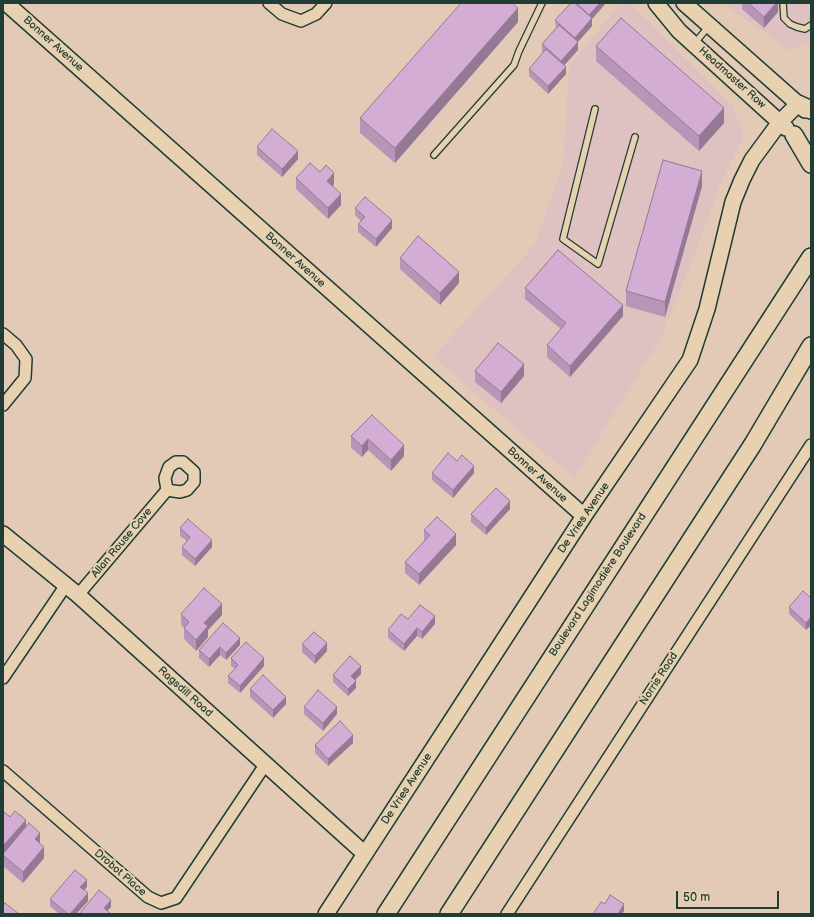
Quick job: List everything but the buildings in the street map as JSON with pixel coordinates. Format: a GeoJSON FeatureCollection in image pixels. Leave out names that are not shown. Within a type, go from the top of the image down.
{"type":"FeatureCollection","features":[{"type":"Feature","properties":{"kind":"main road"},"geometry":{"type":"LineString","coordinates":[[794,135],[811,164]]}},
{"type":"Feature","properties":{"kind":"main road","name":"Boulevard Lagimodière Boulevard"},"geometry":{"type":"LineString","coordinates":[[386,914],[811,257]]}},
{"type":"Feature","properties":{"kind":"main road"},"geometry":{"type":"LineString","coordinates":[[449,914],[753,444],[811,346]]}},
{"type":"Feature","properties":{"kind":"street","name":"Bonner Avenue"},"geometry":{"type":"LineString","coordinates":[[6,3],[584,516]]}},
{"type":"Feature","properties":{"kind":"street"},"geometry":{"type":"LineString","coordinates":[[269,3],[282,14],[301,21],[316,14],[326,3]]}},
{"type":"Feature","properties":{"kind":"street","name":"Headmaster Row"},"geometry":{"type":"LineString","coordinates":[[656,3],[679,31],[811,150]]}},
{"type":"Feature","properties":{"kind":"street"},"geometry":{"type":"LineString","coordinates":[[684,3],[804,107],[811,116]]}},
{"type":"Feature","properties":{"kind":"street","name":"De Vries Avenue"},"geometry":{"type":"LineString","coordinates":[[326,914],[584,516],[690,360],[707,309],[733,202],[738,188],[752,160],[780,122],[804,107]]}},
{"type":"Feature","properties":{"kind":"street"},"geometry":{"type":"LineString","coordinates":[[3,334],[16,345],[26,359],[25,378],[3,404]]}},
{"type":"Feature","properties":{"kind":"street","name":"Norris Road"},"geometry":{"type":"LineString","coordinates":[[507,914],[811,444]]}},
{"type":"Feature","properties":{"kind":"street","name":"Allan Rouse Cove"},"geometry":{"type":"LineString","coordinates":[[78,595],[167,490]]}},
{"type":"Feature","properties":{"kind":"street","name":"Ragsdill Road"},"geometry":{"type":"LineString","coordinates":[[3,534],[78,595],[365,854]]}},
{"type":"Feature","properties":{"kind":"street"},"geometry":{"type":"LineString","coordinates":[[3,678],[66,585]]}},
{"type":"Feature","properties":{"kind":"street","name":"Drobot Place"},"geometry":{"type":"LineString","coordinates":[[3,771],[148,897],[161,903],[176,898],[265,765]]}},
{"type":"Feature","properties":{"kind":"lane"},"geometry":{"type":"LineString","coordinates":[[434,155],[514,66],[525,38],[542,3]]}},
{"type":"Feature","properties":{"kind":"lane"},"geometry":{"type":"LineString","coordinates":[[783,3],[784,18],[790,24],[804,29],[811,25]]}},
{"type":"Feature","properties":{"kind":"lane"},"geometry":{"type":"LineString","coordinates":[[694,44],[710,26]]}},
{"type":"Feature","properties":{"kind":"lane"},"geometry":{"type":"LineString","coordinates":[[595,109],[563,239],[598,264],[635,137]]}},
{"type":"Feature","properties":{"kind":"shaded area"},"geometry":{"type":"Polygon","coordinates":[[[620,3],[630,3],[733,106],[744,136],[720,185],[695,254],[659,342],[574,478],[433,357],[535,244],[563,164],[569,66],[620,3]]]}},
{"type":"Feature","properties":{"kind":"shaded area"},"geometry":{"type":"Polygon","coordinates":[[[723,3],[811,3],[811,42],[790,51],[723,3]]]}}]}
